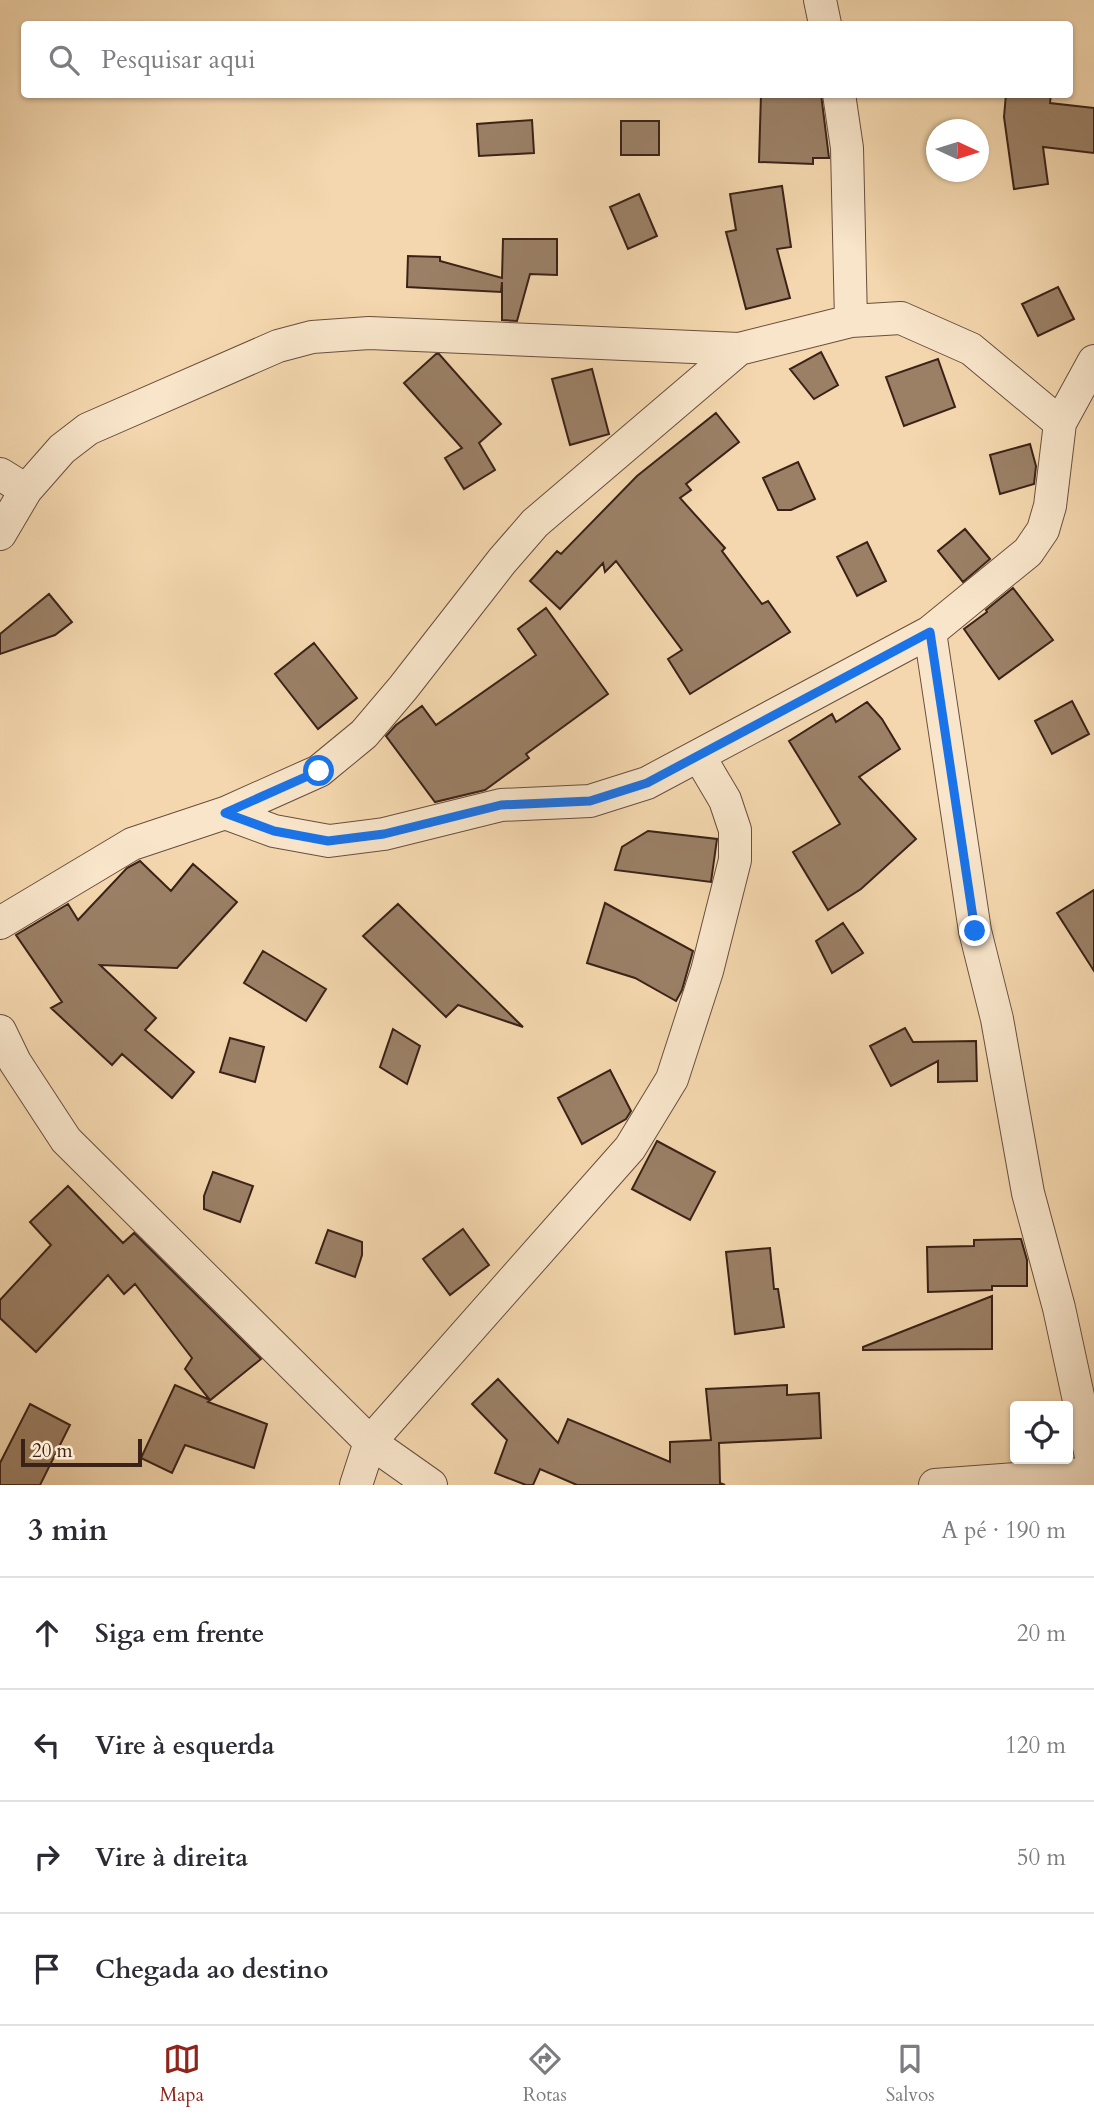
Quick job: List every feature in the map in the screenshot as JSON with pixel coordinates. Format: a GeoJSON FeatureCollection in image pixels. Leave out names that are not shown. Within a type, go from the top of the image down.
{"type":"FeatureCollection","features":[{"type":"Feature","properties":{"kind":"street"},"geometry":{"type":"LineString","coordinates":[[820,0],[824,21]]}},
{"type":"Feature","properties":{"kind":"street"},"geometry":{"type":"LineString","coordinates":[[840,98],[846,148],[851,321]]}},
{"type":"Feature","properties":{"kind":"street"},"geometry":{"type":"LineString","coordinates":[[0,534],[13,482],[88,429],[278,346],[312,337],[369,334],[739,349],[851,321],[901,318],[971,349],[1060,423]]}},
{"type":"Feature","properties":{"kind":"street"},"geometry":{"type":"LineString","coordinates":[[0,923],[132,844],[225,813],[319,771],[363,734],[535,523],[739,349]]}},
{"type":"Feature","properties":{"kind":"street"},"geometry":{"type":"LineString","coordinates":[[225,813],[274,831],[328,841],[384,834],[501,805],[590,801],[647,783],[699,756],[930,632],[1028,552],[1042,530],[1050,506],[1060,423],[1094,361]]}},
{"type":"Feature","properties":{"kind":"street"},"geometry":{"type":"LineString","coordinates":[[930,632],[975,931],[997,1019],[1028,1193],[1059,1308],[1094,1471],[935,1485]]}},
{"type":"Feature","properties":{"kind":"street"},"geometry":{"type":"LineString","coordinates":[[356,1485],[370,1442],[630,1148],[672,1079],[706,971],[735,860],[735,830],[725,800],[699,756]]}},
{"type":"Feature","properties":{"kind":"street"},"geometry":{"type":"LineString","coordinates":[[0,1031],[15,1062],[66,1140],[370,1442],[431,1485]]}},
{"type":"Feature","properties":{"kind":"building"},"geometry":{"type":"Polygon","coordinates":[[[761,98],[822,98],[829,158],[813,158],[813,164],[759,162],[761,98]]]}},
{"type":"Feature","properties":{"kind":"building"},"geometry":{"type":"Polygon","coordinates":[[[1006,98],[1051,98],[1050,103],[1094,108],[1094,153],[1043,147],[1048,184],[1014,189],[1004,117],[1006,98]]]}},
{"type":"Feature","properties":{"kind":"building"},"geometry":{"type":"Polygon","coordinates":[[[532,120],[534,153],[479,156],[477,124],[532,120]]]}},
{"type":"Feature","properties":{"kind":"building"},"geometry":{"type":"Polygon","coordinates":[[[621,121],[659,121],[659,155],[621,155],[621,121]]]}},
{"type":"Feature","properties":{"kind":"building"},"geometry":{"type":"Polygon","coordinates":[[[782,186],[791,247],[777,249],[790,298],[746,309],[726,232],[736,230],[730,194],[782,186]]]}},
{"type":"Feature","properties":{"kind":"building"},"geometry":{"type":"Polygon","coordinates":[[[639,194],[657,236],[628,249],[610,207],[639,194]]]}},
{"type":"Feature","properties":{"kind":"building"},"geometry":{"type":"Polygon","coordinates":[[[503,239],[557,239],[557,275],[530,274],[517,321],[502,320],[502,282],[501,292],[407,287],[408,256],[440,257],[440,261],[502,278],[503,239]]]}},
{"type":"Feature","properties":{"kind":"building"},"geometry":{"type":"Polygon","coordinates":[[[1058,287],[1074,319],[1038,336],[1022,304],[1058,287]]]}},
{"type":"Feature","properties":{"kind":"building"},"geometry":{"type":"Polygon","coordinates":[[[821,352],[838,385],[814,399],[790,369],[821,352]]]}},
{"type":"Feature","properties":{"kind":"building"},"geometry":{"type":"Polygon","coordinates":[[[439,354],[501,424],[479,443],[495,470],[464,489],[445,458],[462,448],[404,383],[439,354]]]}},
{"type":"Feature","properties":{"kind":"building"},"geometry":{"type":"Polygon","coordinates":[[[938,359],[955,407],[904,426],[886,377],[938,359]]]}},
{"type":"Feature","properties":{"kind":"building"},"geometry":{"type":"Polygon","coordinates":[[[592,369],[609,434],[570,445],[552,379],[592,369]]]}},
{"type":"Feature","properties":{"kind":"building"},"geometry":{"type":"Polygon","coordinates":[[[716,413],[739,442],[686,484],[691,490],[680,498],[725,548],[722,551],[762,604],[768,601],[790,632],[690,694],[668,659],[682,650],[616,561],[605,572],[603,563],[560,609],[530,581],[557,551],[561,554],[637,476],[716,413]]]}},
{"type":"Feature","properties":{"kind":"building"},"geometry":{"type":"Polygon","coordinates":[[[1030,444],[1036,466],[1034,484],[1000,494],[990,455],[1030,444]]]}},
{"type":"Feature","properties":{"kind":"building"},"geometry":{"type":"Polygon","coordinates":[[[798,462],[815,499],[791,510],[778,510],[763,478],[798,462]]]}},
{"type":"Feature","properties":{"kind":"building"},"geometry":{"type":"Polygon","coordinates":[[[965,529],[990,559],[963,582],[938,551],[965,529]]]}},
{"type":"Feature","properties":{"kind":"building"},"geometry":{"type":"Polygon","coordinates":[[[867,542],[886,581],[857,596],[837,557],[867,542]]]}},
{"type":"Feature","properties":{"kind":"building"},"geometry":{"type":"Polygon","coordinates":[[[1013,588],[1053,640],[999,679],[964,629],[1013,588]]]}},
{"type":"Feature","properties":{"kind":"building"},"geometry":{"type":"Polygon","coordinates":[[[49,594],[72,622],[55,635],[0,654],[0,634],[49,594]]]}},
{"type":"Feature","properties":{"kind":"building"},"geometry":{"type":"Polygon","coordinates":[[[546,608],[608,694],[526,754],[529,758],[485,790],[435,802],[386,736],[422,706],[436,725],[536,655],[518,629],[546,608]]]}},
{"type":"Feature","properties":{"kind":"building"},"geometry":{"type":"Polygon","coordinates":[[[314,643],[357,698],[318,729],[275,674],[314,643]]]}},
{"type":"Feature","properties":{"kind":"building"},"geometry":{"type":"Polygon","coordinates":[[[1072,701],[1089,734],[1052,754],[1035,721],[1072,701]]]}},
{"type":"Feature","properties":{"kind":"building"},"geometry":{"type":"Polygon","coordinates":[[[867,702],[882,719],[900,749],[859,777],[916,839],[861,889],[828,910],[793,852],[840,824],[789,741],[832,714],[836,722],[867,702]]]}},
{"type":"Feature","properties":{"kind":"building"},"geometry":{"type":"Polygon","coordinates":[[[648,831],[717,839],[711,882],[615,870],[622,847],[648,831]]]}},
{"type":"Feature","properties":{"kind":"building"},"geometry":{"type":"Polygon","coordinates":[[[140,861],[171,891],[193,864],[237,902],[177,968],[100,965],[156,1018],[145,1030],[194,1072],[172,1098],[122,1054],[112,1065],[51,1008],[62,1002],[16,935],[68,904],[78,920],[127,868],[140,861]]]}},
{"type":"Feature","properties":{"kind":"building"},"geometry":{"type":"Polygon","coordinates":[[[1094,890],[1094,971],[1057,913],[1094,890]]]}},
{"type":"Feature","properties":{"kind":"building"},"geometry":{"type":"Polygon","coordinates":[[[605,903],[693,951],[682,990],[676,1001],[635,978],[587,963],[605,903]]]}},
{"type":"Feature","properties":{"kind":"building"},"geometry":{"type":"Polygon","coordinates":[[[398,904],[523,1027],[458,1005],[446,1017],[363,936],[398,904]]]}},
{"type":"Feature","properties":{"kind":"building"},"geometry":{"type":"Polygon","coordinates":[[[843,923],[863,953],[832,973],[816,941],[843,923]]]}},
{"type":"Feature","properties":{"kind":"building"},"geometry":{"type":"Polygon","coordinates":[[[263,951],[326,989],[306,1021],[244,983],[263,951]]]}},
{"type":"Feature","properties":{"kind":"building"},"geometry":{"type":"Polygon","coordinates":[[[905,1028],[913,1042],[976,1041],[977,1081],[938,1082],[938,1061],[891,1086],[870,1046],[905,1028]]]}},
{"type":"Feature","properties":{"kind":"building"},"geometry":{"type":"Polygon","coordinates":[[[393,1029],[420,1046],[407,1084],[380,1067],[393,1029]]]}},
{"type":"Feature","properties":{"kind":"building"},"geometry":{"type":"Polygon","coordinates":[[[230,1038],[264,1047],[255,1082],[220,1072],[230,1038]]]}},
{"type":"Feature","properties":{"kind":"building"},"geometry":{"type":"Polygon","coordinates":[[[610,1070],[631,1111],[626,1119],[582,1144],[558,1098],[610,1070]]]}},
{"type":"Feature","properties":{"kind":"building"},"geometry":{"type":"Polygon","coordinates":[[[657,1141],[715,1172],[690,1220],[632,1189],[657,1141]]]}},
{"type":"Feature","properties":{"kind":"building"},"geometry":{"type":"Polygon","coordinates":[[[213,1172],[253,1186],[240,1222],[204,1209],[204,1196],[213,1172]]]}},
{"type":"Feature","properties":{"kind":"building"},"geometry":{"type":"Polygon","coordinates":[[[68,1186],[123,1243],[134,1233],[261,1359],[208,1402],[267,1424],[254,1468],[185,1445],[172,1473],[141,1458],[175,1385],[210,1400],[185,1369],[192,1358],[135,1284],[124,1294],[108,1275],[36,1352],[0,1318],[0,1300],[51,1245],[30,1222],[68,1186]]]}},
{"type":"Feature","properties":{"kind":"building"},"geometry":{"type":"Polygon","coordinates":[[[463,1229],[489,1265],[450,1295],[423,1259],[463,1229]]]}},
{"type":"Feature","properties":{"kind":"building"},"geometry":{"type":"Polygon","coordinates":[[[328,1230],[362,1242],[362,1255],[355,1277],[316,1263],[328,1230]]]}},
{"type":"Feature","properties":{"kind":"building"},"geometry":{"type":"Polygon","coordinates":[[[1021,1239],[1027,1260],[1027,1286],[992,1286],[992,1290],[928,1292],[927,1247],[974,1246],[974,1240],[1021,1239]]]}},
{"type":"Feature","properties":{"kind":"building"},"geometry":{"type":"Polygon","coordinates":[[[770,1248],[774,1289],[778,1289],[784,1327],[735,1334],[726,1252],[770,1248]]]}},
{"type":"Feature","properties":{"kind":"building"},"geometry":{"type":"Polygon","coordinates":[[[992,1296],[992,1349],[863,1350],[863,1347],[992,1296]]]}},
{"type":"Feature","properties":{"kind":"building"},"geometry":{"type":"Polygon","coordinates":[[[498,1379],[558,1443],[568,1419],[670,1462],[670,1442],[711,1440],[706,1389],[787,1385],[787,1395],[819,1393],[821,1438],[719,1443],[720,1483],[725,1485],[577,1485],[540,1469],[533,1485],[526,1485],[495,1473],[507,1440],[472,1404],[498,1379]]]}},
{"type":"Feature","properties":{"kind":"building"},"geometry":{"type":"Polygon","coordinates":[[[30,1404],[70,1425],[40,1485],[0,1485],[0,1463],[30,1404]]]}},
{"type":"Feature","properties":{"kind":"route"},"geometry":{"type":"LineString","coordinates":[[319,771],[225,813],[274,831],[328,841],[384,834],[501,805],[590,801],[647,783],[930,632],[975,931]]}}]}
